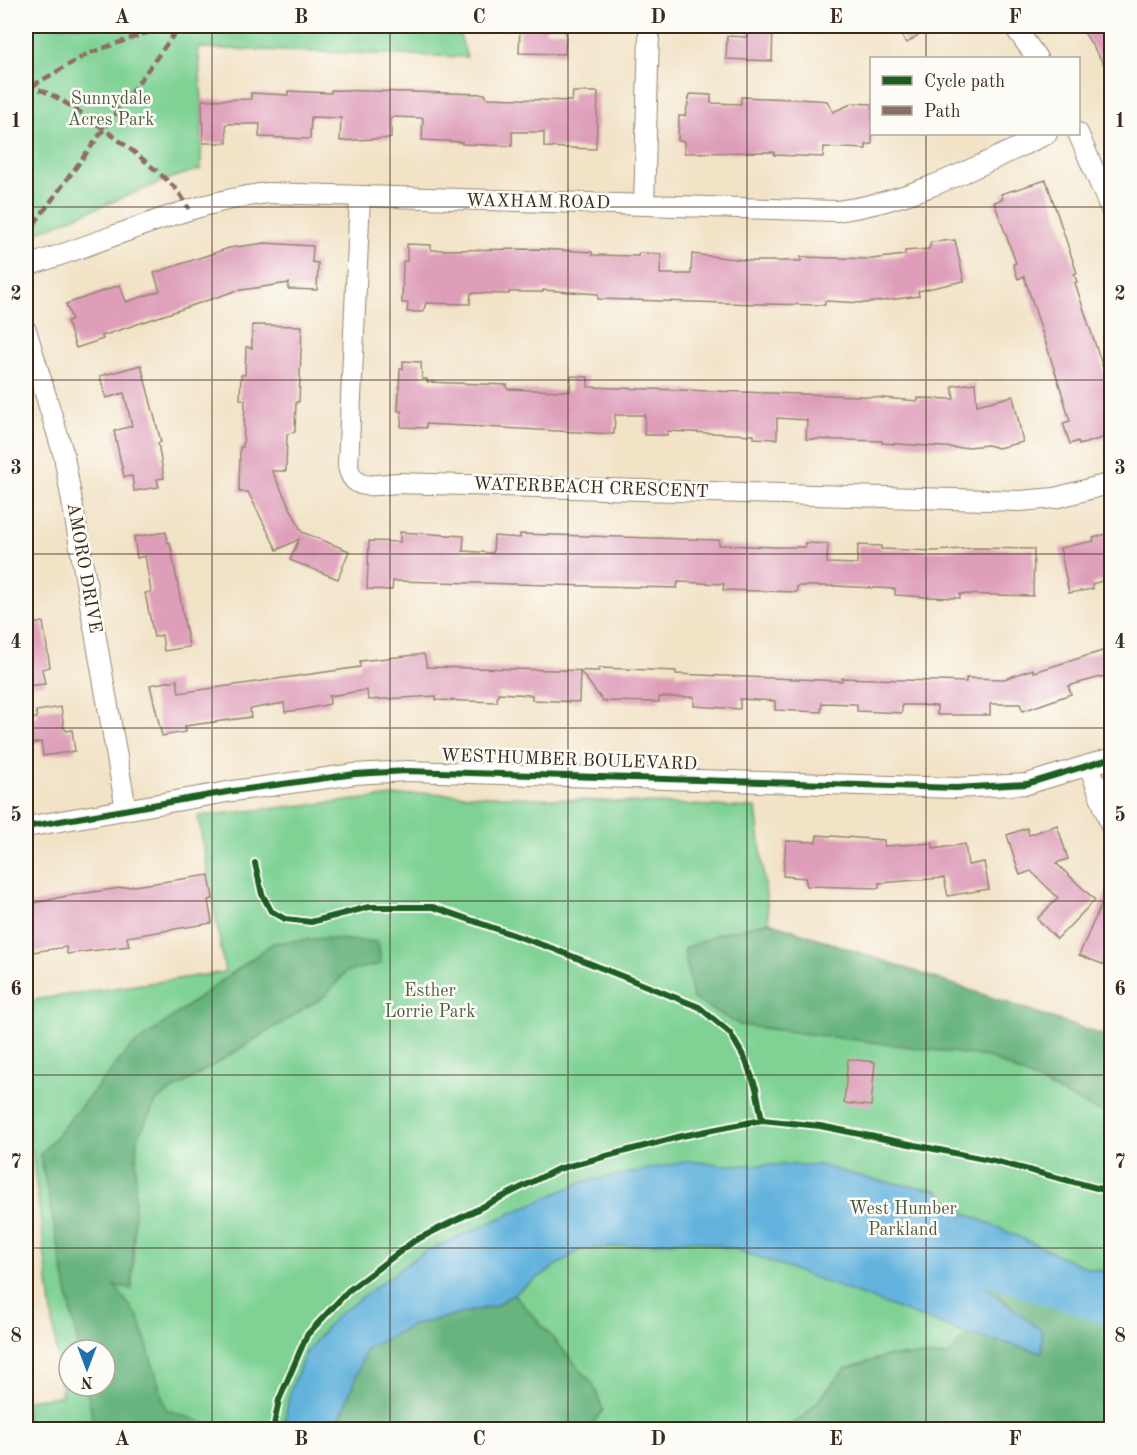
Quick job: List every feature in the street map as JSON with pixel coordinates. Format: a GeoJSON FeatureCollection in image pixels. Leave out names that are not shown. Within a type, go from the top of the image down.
{"type":"FeatureCollection","features":[{"type":"Feature","properties":{"kind":"street"},"geometry":{"type":"LineString","coordinates":[[1014,26],[1036,57]]}},
{"type":"Feature","properties":{"kind":"street"},"geometry":{"type":"LineString","coordinates":[[644,204],[649,34]]}},
{"type":"Feature","properties":{"kind":"street","name":"WAXHAM ROAD"},"geometry":{"type":"LineString","coordinates":[[26,266],[189,209],[228,198],[268,193],[837,211],[876,206],[912,195],[1045,135]]}},
{"type":"Feature","properties":{"kind":"street"},"geometry":{"type":"LineString","coordinates":[[1079,135],[1111,212]]}},
{"type":"Feature","properties":{"kind":"street","name":"WATERBEACH CRESCENT"},"geometry":{"type":"LineString","coordinates":[[360,197],[348,466],[349,474],[365,485],[372,487],[397,483],[1020,501],[1055,498],[1112,483]]}},
{"type":"Feature","properties":{"kind":"street","name":"AMORO DRIVE"},"geometry":{"type":"LineString","coordinates":[[26,330],[64,456],[126,809]]}},
{"type":"Feature","properties":{"kind":"street","name":"WESTHUMBER BOULEVARD"},"geometry":{"type":"LineString","coordinates":[[26,827],[126,809],[355,774],[407,771],[956,788],[1027,784],[1112,758]]}},
{"type":"Feature","properties":{"kind":"street"},"geometry":{"type":"LineString","coordinates":[[1089,765],[1112,829]]}},
{"type":"Feature","properties":{"kind":"green space","name":"Sunnydale Acres Park"},"geometry":{"type":"Polygon","coordinates":[[[26,26],[457,26],[467,57],[198,48],[202,100],[201,169],[171,178],[26,237],[26,26]]]}},
{"type":"Feature","properties":{"kind":"green space"},"geometry":{"type":"Polygon","coordinates":[[[426,793],[756,808],[769,922],[1111,1038],[1111,1429],[26,1430],[26,1400],[57,1397],[117,1398],[117,1338],[57,1338],[57,1355],[26,1101],[26,1001],[225,972],[198,816],[426,793]]]}},
{"type":"Feature","properties":{"kind":"green space"},"geometry":{"type":"Polygon","coordinates":[[[769,922],[1111,1038],[1111,1113],[1096,1110],[988,1057],[740,1025],[693,999],[684,949],[718,934],[769,922]]]}},
{"type":"Feature","properties":{"kind":"green space"},"geometry":{"type":"Polygon","coordinates":[[[324,938],[378,942],[381,964],[346,972],[325,996],[157,1100],[137,1139],[132,1289],[114,1285],[139,1318],[166,1409],[220,1429],[95,1429],[89,1398],[117,1398],[117,1338],[77,1338],[40,1155],[129,1049],[273,943],[324,938]]]}},
{"type":"Feature","properties":{"kind":"green space"},"geometry":{"type":"Polygon","coordinates":[[[1001,1280],[1064,1287],[1111,1306],[1111,1429],[780,1430],[803,1418],[845,1369],[887,1356],[949,1356],[967,1334],[1042,1352],[1007,1302],[989,1292],[985,1285],[1001,1280]]]}},
{"type":"Feature","properties":{"kind":"green space"},"geometry":{"type":"Polygon","coordinates":[[[513,1293],[594,1385],[603,1410],[589,1429],[336,1430],[366,1349],[413,1325],[495,1306],[513,1293]]]}},
{"type":"Feature","properties":{"kind":"water"},"geometry":{"type":"Polygon","coordinates":[[[690,1161],[725,1165],[819,1165],[874,1180],[937,1190],[961,1211],[1090,1269],[1111,1272],[1111,1306],[1066,1289],[1033,1282],[1001,1282],[985,1285],[1042,1331],[1042,1352],[967,1334],[738,1250],[693,1240],[580,1250],[495,1306],[413,1325],[366,1349],[336,1429],[283,1429],[290,1392],[305,1354],[335,1317],[422,1253],[582,1182],[690,1161]]]}},
{"type":"Feature","properties":{"kind":"building"},"geometry":{"type":"Polygon","coordinates":[[[520,26],[546,26],[545,31],[566,31],[565,54],[519,53],[520,26]]]}},
{"type":"Feature","properties":{"kind":"building"},"geometry":{"type":"Polygon","coordinates":[[[747,26],[773,26],[772,61],[726,59],[727,36],[747,37],[747,26]]]}},
{"type":"Feature","properties":{"kind":"building"},"geometry":{"type":"Polygon","coordinates":[[[893,26],[931,26],[907,43],[893,26]]]}},
{"type":"Feature","properties":{"kind":"building"},"geometry":{"type":"Polygon","coordinates":[[[1080,26],[1112,26],[1112,77],[1080,26]]]}},
{"type":"Feature","properties":{"kind":"building"},"geometry":{"type":"Polygon","coordinates":[[[331,90],[485,94],[487,98],[572,101],[573,92],[598,92],[596,149],[544,147],[544,132],[512,132],[512,146],[422,140],[423,118],[391,117],[391,138],[340,141],[341,118],[311,117],[310,139],[259,137],[260,124],[226,124],[227,143],[203,143],[202,100],[251,99],[251,93],[288,95],[288,91],[331,93],[331,90]]]}},
{"type":"Feature","properties":{"kind":"building"},"geometry":{"type":"Polygon","coordinates":[[[690,94],[711,95],[711,103],[741,104],[741,97],[827,101],[833,112],[853,103],[870,104],[872,144],[866,145],[866,149],[824,147],[823,157],[774,155],[774,152],[684,153],[684,141],[678,141],[679,116],[685,116],[690,94]]]}},
{"type":"Feature","properties":{"kind":"building"},"geometry":{"type":"Polygon","coordinates":[[[1046,180],[1077,273],[1074,274],[1077,282],[1075,283],[1112,395],[1112,435],[1079,445],[1078,441],[1070,444],[1063,423],[1070,421],[1061,390],[1024,276],[1018,279],[1013,264],[1016,263],[994,202],[1003,199],[1001,194],[1046,180]]]}},
{"type":"Feature","properties":{"kind":"building"},"geometry":{"type":"Polygon","coordinates":[[[955,240],[964,281],[918,291],[919,296],[865,303],[825,301],[825,305],[598,299],[598,294],[543,290],[543,292],[509,292],[509,294],[471,293],[470,304],[426,303],[423,312],[407,312],[408,303],[402,303],[403,261],[407,261],[407,244],[431,245],[431,250],[541,249],[592,252],[592,255],[661,254],[660,274],[691,274],[692,254],[753,261],[801,261],[801,257],[871,259],[905,255],[905,251],[929,249],[931,242],[955,240]]]}},
{"type":"Feature","properties":{"kind":"building"},"geometry":{"type":"Polygon","coordinates":[[[264,243],[313,246],[312,262],[318,263],[317,290],[288,289],[289,283],[235,291],[102,336],[103,339],[76,348],[67,321],[72,320],[66,304],[120,285],[126,302],[160,291],[154,273],[229,248],[264,243]]]}},
{"type":"Feature","properties":{"kind":"building"},"geometry":{"type":"Polygon","coordinates":[[[252,325],[302,326],[299,402],[296,402],[295,432],[287,434],[286,471],[272,471],[302,532],[349,551],[338,579],[290,560],[299,539],[277,550],[248,492],[239,492],[240,447],[243,447],[245,400],[240,399],[241,375],[245,375],[246,347],[252,348],[252,325]]]}},
{"type":"Feature","properties":{"kind":"building"},"geometry":{"type":"Polygon","coordinates":[[[403,361],[421,362],[422,379],[427,379],[427,382],[507,385],[507,389],[570,391],[571,376],[588,377],[588,387],[860,396],[918,401],[918,398],[954,399],[952,386],[975,383],[977,405],[1013,396],[1023,442],[998,448],[988,445],[958,448],[882,443],[882,441],[806,439],[807,420],[777,418],[777,439],[754,438],[754,435],[667,431],[667,435],[644,435],[645,415],[615,415],[614,434],[426,424],[426,428],[401,427],[402,411],[398,411],[400,369],[403,369],[403,361]]]}},
{"type":"Feature","properties":{"kind":"building"},"geometry":{"type":"Polygon","coordinates":[[[141,365],[161,442],[158,443],[164,478],[157,479],[159,487],[134,491],[132,476],[124,477],[114,431],[132,426],[124,393],[106,398],[100,376],[141,365]]]}},
{"type":"Feature","properties":{"kind":"building"},"geometry":{"type":"Polygon","coordinates":[[[166,532],[168,543],[170,542],[189,647],[164,651],[162,635],[154,637],[145,593],[151,592],[145,556],[137,558],[134,537],[166,532]]]}},
{"type":"Feature","properties":{"kind":"building"},"geometry":{"type":"Polygon","coordinates":[[[400,532],[464,536],[463,551],[493,553],[494,536],[520,538],[520,534],[719,540],[719,545],[776,547],[805,547],[805,543],[828,544],[827,563],[857,564],[858,545],[881,546],[881,549],[935,551],[975,548],[1034,549],[1033,596],[960,594],[960,598],[926,597],[895,595],[895,589],[835,586],[797,586],[797,592],[723,590],[724,584],[678,582],[677,588],[393,581],[392,590],[367,589],[369,541],[400,542],[400,532]]]}},
{"type":"Feature","properties":{"kind":"building"},"geometry":{"type":"Polygon","coordinates":[[[1112,532],[1112,578],[1092,584],[1093,589],[1069,593],[1060,548],[1094,541],[1093,538],[1112,532]]]}},
{"type":"Feature","properties":{"kind":"building"},"geometry":{"type":"Polygon","coordinates":[[[43,622],[50,667],[42,669],[45,684],[26,686],[26,625],[43,622]]]}},
{"type":"Feature","properties":{"kind":"building"},"geometry":{"type":"Polygon","coordinates":[[[1112,648],[1112,674],[1068,686],[1071,694],[1023,711],[1020,704],[990,704],[990,715],[937,715],[937,706],[918,705],[902,705],[902,713],[857,711],[857,704],[822,703],[821,712],[775,710],[775,701],[740,699],[740,709],[694,706],[694,697],[659,697],[659,702],[603,701],[580,671],[579,702],[532,700],[532,695],[498,693],[497,702],[436,700],[436,696],[368,700],[367,690],[329,696],[330,704],[306,709],[285,712],[284,703],[250,709],[251,717],[185,726],[186,732],[162,736],[150,685],[177,680],[179,693],[360,667],[360,661],[424,654],[427,667],[599,671],[599,668],[676,671],[676,674],[842,681],[842,678],[966,682],[966,678],[1004,679],[1112,648]]]}},
{"type":"Feature","properties":{"kind":"building"},"geometry":{"type":"Polygon","coordinates":[[[61,707],[64,728],[67,731],[72,730],[75,751],[43,756],[41,742],[26,745],[26,720],[37,718],[36,711],[61,707]]]}},
{"type":"Feature","properties":{"kind":"building"},"geometry":{"type":"Polygon","coordinates":[[[1057,825],[1068,859],[1056,863],[1095,900],[1057,939],[1037,919],[1058,898],[1031,871],[1020,875],[1007,835],[1027,828],[1029,835],[1057,825]]]}},
{"type":"Feature","properties":{"kind":"building"},"geometry":{"type":"Polygon","coordinates":[[[817,835],[884,840],[884,846],[933,843],[933,849],[965,844],[968,865],[984,862],[989,889],[948,896],[944,878],[879,883],[879,888],[807,886],[805,878],[783,876],[786,841],[816,842],[817,835]]]}},
{"type":"Feature","properties":{"kind":"building"},"geometry":{"type":"Polygon","coordinates":[[[209,875],[213,899],[208,900],[212,923],[127,937],[129,946],[67,954],[66,947],[26,953],[26,905],[66,896],[209,875]]]}},
{"type":"Feature","properties":{"kind":"building"},"geometry":{"type":"Polygon","coordinates":[[[1112,880],[1112,968],[1079,955],[1112,880]]]}},
{"type":"Feature","properties":{"kind":"building"},"geometry":{"type":"Polygon","coordinates":[[[848,1059],[875,1062],[871,1106],[844,1103],[848,1059]]]}},
{"type":"Feature","properties":{"kind":"waterway"},"geometry":{"type":"LineString","coordinates":[[993,1269],[1112,1308]]}},
{"type":"Feature","properties":{"kind":"marked path"},"geometry":{"type":"LineString","coordinates":[[32,86],[87,54],[166,26]]}},
{"type":"Feature","properties":{"kind":"marked path"},"geometry":{"type":"LineString","coordinates":[[26,235],[180,26]]}},
{"type":"Feature","properties":{"kind":"marked path"},"geometry":{"type":"LineString","coordinates":[[26,87],[39,89],[57,98],[103,128],[165,178],[178,191],[189,209]]}},
{"type":"Feature","properties":{"kind":"cycle path"},"geometry":{"type":"LineString","coordinates":[[26,827],[233,791],[355,774],[407,771],[956,788],[1027,784],[1112,758]]}},
{"type":"Feature","properties":{"kind":"cycle path"},"geometry":{"type":"LineString","coordinates":[[255,863],[262,894],[271,911],[285,919],[311,922],[369,907],[433,907],[554,949],[699,1007],[730,1033],[745,1059],[756,1088],[762,1120]]}},
{"type":"Feature","properties":{"kind":"cycle path"},"geometry":{"type":"LineString","coordinates":[[273,1430],[279,1400],[307,1335],[348,1291],[414,1241],[558,1169],[682,1136],[762,1120],[820,1126],[994,1161],[1112,1192]]}},
{"type":"Feature","properties":{"kind":"park label","name":"Esther Lorrie Park"},"geometry":{"type":"Point","coordinates":[430,1001]}},
{"type":"Feature","properties":{"kind":"park label","name":"West Humber Parkland"},"geometry":{"type":"Point","coordinates":[903,1219]}}]}
